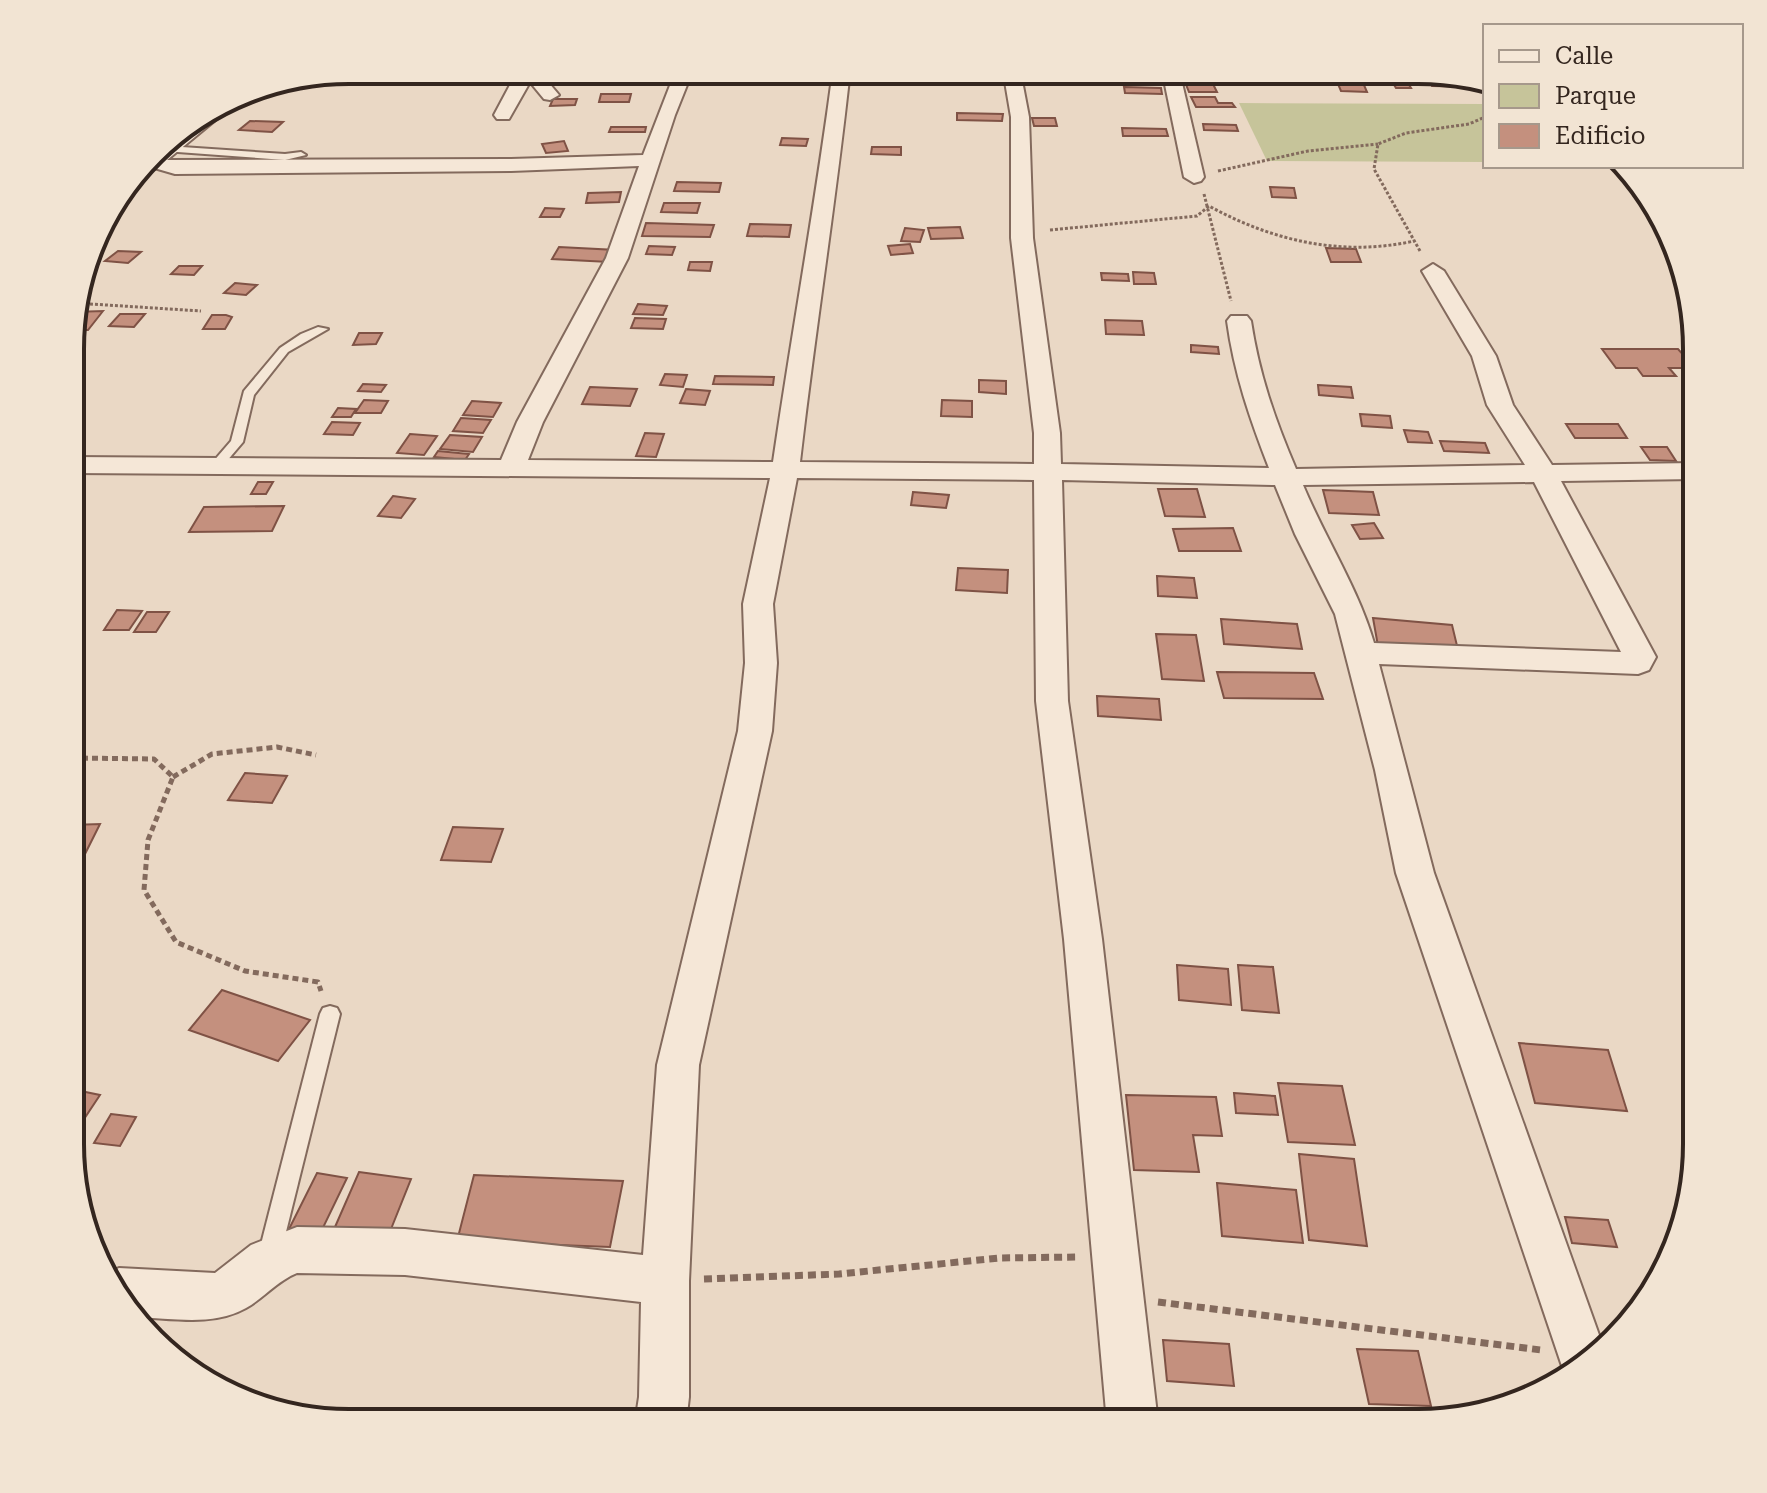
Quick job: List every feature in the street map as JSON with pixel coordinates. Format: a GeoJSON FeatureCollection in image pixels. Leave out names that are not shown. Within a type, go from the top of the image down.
{"type":"FeatureCollection","features":[{"type":"Feature","properties":{"kind":"street"},"geometry":{"type":"LineString","coordinates":[[503,115],[520,85]]}},
{"type":"Feature","properties":{"kind":"street"},"geometry":{"type":"LineString","coordinates":[[541,85],[550,95]]}},
{"type":"Feature","properties":{"kind":"street"},"geometry":{"type":"LineString","coordinates":[[511,469],[530,422],[617,258],[679,85]]}},
{"type":"Feature","properties":{"kind":"street"},"geometry":{"type":"LineString","coordinates":[[662,1409],[665,1281],[678,1065],[755,731],[761,663],[758,604],[785,471],[804,320],[824,218],[840,85]]}},
{"type":"Feature","properties":{"kind":"street"},"geometry":{"type":"LineString","coordinates":[[1014,85],[1020,117],[1021,231],[1036,370],[1047,433],[1052,701],[1083,939],[1132,1408]]}},
{"type":"Feature","properties":{"kind":"street"},"geometry":{"type":"LineString","coordinates":[[1174,85],[1196,179]]}},
{"type":"Feature","properties":{"kind":"street"},"geometry":{"type":"LineString","coordinates":[[160,165],[175,168],[511,165],[652,160]]}},
{"type":"Feature","properties":{"kind":"street"},"geometry":{"type":"LineString","coordinates":[[1360,653],[1638,663],[1640,657],[1544,474],[1500,405],[1484,356],[1433,271]]}},
{"type":"Feature","properties":{"kind":"street"},"geometry":{"type":"LineString","coordinates":[[1239,321],[1245,362],[1257,406],[1309,534],[1350,614],[1392,770],[1415,873],[1581,1352]]}},
{"type":"Feature","properties":{"kind":"street"},"geometry":{"type":"LineString","coordinates":[[84,465],[1046,472],[1287,477],[1682,471]]}},
{"type":"Feature","properties":{"kind":"street"},"geometry":{"type":"LineString","coordinates":[[130,1293],[216,1297],[230,1291],[268,1261],[297,1250],[405,1252],[665,1281]]}},
{"type":"Feature","properties":{"kind":"lane"},"geometry":{"type":"LineString","coordinates":[[175,150],[285,157],[301,155]]}},
{"type":"Feature","properties":{"kind":"lane"},"geometry":{"type":"LineString","coordinates":[[216,466],[237,442],[248,394],[284,350],[322,329]]}},
{"type":"Feature","properties":{"kind":"lane"},"geometry":{"type":"LineString","coordinates":[[268,1261],[330,1014]]}},
{"type":"Feature","properties":{"kind":"path"},"geometry":{"type":"LineString","coordinates":[[1239,321],[1232,305],[1209,206],[1196,179],[1209,173],[1308,151],[1378,144],[1406,133],[1469,124],[1483,118]]}},
{"type":"Feature","properties":{"kind":"path"},"geometry":{"type":"LineString","coordinates":[[1378,144],[1374,169],[1433,271]]}},
{"type":"Feature","properties":{"kind":"path"},"geometry":{"type":"LineString","coordinates":[[1021,231],[1075,230],[1197,216],[1209,206]]}},
{"type":"Feature","properties":{"kind":"path"},"geometry":{"type":"LineString","coordinates":[[1209,206],[1237,224],[1336,247],[1386,250],[1414,241]]}},
{"type":"Feature","properties":{"kind":"path"},"geometry":{"type":"LineString","coordinates":[[88,304],[201,311]]}},
{"type":"Feature","properties":{"kind":"path"},"geometry":{"type":"LineString","coordinates":[[316,755],[277,747],[212,754],[173,777],[148,840],[144,890],[176,942],[245,971],[318,982],[330,1014]]}},
{"type":"Feature","properties":{"kind":"path"},"geometry":{"type":"LineString","coordinates":[[85,758],[154,759],[173,777]]}},
{"type":"Feature","properties":{"kind":"path"},"geometry":{"type":"LineString","coordinates":[[665,1281],[839,1274],[999,1258],[1118,1256]]}},
{"type":"Feature","properties":{"kind":"path"},"geometry":{"type":"LineString","coordinates":[[1122,1298],[1576,1356]]}},
{"type":"Feature","properties":{"kind":"green space"},"geometry":{"type":"Polygon","coordinates":[[[1239,103],[1483,104],[1483,162],[1267,161],[1239,103]]]}},
{"type":"Feature","properties":{"kind":"building"},"geometry":{"type":"Polygon","coordinates":[[[1186,85],[1214,85],[1217,92],[1189,92],[1186,85]]]}},
{"type":"Feature","properties":{"kind":"building"},"geometry":{"type":"Polygon","coordinates":[[[1338,85],[1364,85],[1367,92],[1341,91],[1338,85]]]}},
{"type":"Feature","properties":{"kind":"building"},"geometry":{"type":"Polygon","coordinates":[[[1394,85],[1409,85],[1411,88],[1396,88],[1394,85]]]}},
{"type":"Feature","properties":{"kind":"building"},"geometry":{"type":"Polygon","coordinates":[[[1124,87],[1161,88],[1162,94],[1125,93],[1124,87]]]}},
{"type":"Feature","properties":{"kind":"building"},"geometry":{"type":"Polygon","coordinates":[[[601,94],[631,94],[629,102],[599,102],[601,94]]]}},
{"type":"Feature","properties":{"kind":"building"},"geometry":{"type":"Polygon","coordinates":[[[1191,97],[1215,97],[1218,103],[1232,103],[1235,107],[1196,107],[1191,97]]]}},
{"type":"Feature","properties":{"kind":"building"},"geometry":{"type":"Polygon","coordinates":[[[553,99],[577,99],[575,105],[550,106],[553,99]]]}},
{"type":"Feature","properties":{"kind":"building"},"geometry":{"type":"Polygon","coordinates":[[[957,113],[1003,114],[1002,121],[957,120],[957,113]]]}},
{"type":"Feature","properties":{"kind":"building"},"geometry":{"type":"Polygon","coordinates":[[[1032,118],[1055,118],[1057,126],[1034,126],[1032,118]]]}},
{"type":"Feature","properties":{"kind":"building"},"geometry":{"type":"Polygon","coordinates":[[[250,121],[283,122],[272,132],[239,130],[250,121]]]}},
{"type":"Feature","properties":{"kind":"building"},"geometry":{"type":"Polygon","coordinates":[[[1203,124],[1236,125],[1238,131],[1204,130],[1203,124]]]}},
{"type":"Feature","properties":{"kind":"building"},"geometry":{"type":"Polygon","coordinates":[[[611,127],[646,127],[645,132],[609,132],[611,127]]]}},
{"type":"Feature","properties":{"kind":"building"},"geometry":{"type":"Polygon","coordinates":[[[1122,128],[1166,129],[1168,136],[1123,136],[1122,128]]]}},
{"type":"Feature","properties":{"kind":"building"},"geometry":{"type":"Polygon","coordinates":[[[782,138],[808,139],[806,146],[780,145],[782,138]]]}},
{"type":"Feature","properties":{"kind":"building"},"geometry":{"type":"Polygon","coordinates":[[[564,141],[568,151],[546,153],[542,144],[564,141]]]}},
{"type":"Feature","properties":{"kind":"building"},"geometry":{"type":"Polygon","coordinates":[[[872,147],[901,147],[901,155],[871,154],[872,147]]]}},
{"type":"Feature","properties":{"kind":"building"},"geometry":{"type":"Polygon","coordinates":[[[677,182],[721,183],[719,192],[674,191],[677,182]]]}},
{"type":"Feature","properties":{"kind":"building"},"geometry":{"type":"Polygon","coordinates":[[[1270,187],[1294,188],[1296,198],[1272,197],[1270,187]]]}},
{"type":"Feature","properties":{"kind":"building"},"geometry":{"type":"Polygon","coordinates":[[[621,192],[619,202],[586,203],[588,193],[621,192]]]}},
{"type":"Feature","properties":{"kind":"building"},"geometry":{"type":"Polygon","coordinates":[[[664,203],[700,203],[697,213],[661,212],[664,203]]]}},
{"type":"Feature","properties":{"kind":"building"},"geometry":{"type":"Polygon","coordinates":[[[545,208],[564,209],[560,217],[540,217],[545,208]]]}},
{"type":"Feature","properties":{"kind":"building"},"geometry":{"type":"Polygon","coordinates":[[[646,223],[714,225],[710,237],[642,236],[646,223]]]}},
{"type":"Feature","properties":{"kind":"building"},"geometry":{"type":"Polygon","coordinates":[[[750,224],[791,225],[789,237],[747,236],[750,224]]]}},
{"type":"Feature","properties":{"kind":"building"},"geometry":{"type":"Polygon","coordinates":[[[960,227],[963,238],[931,239],[928,228],[960,227]]]}},
{"type":"Feature","properties":{"kind":"building"},"geometry":{"type":"Polygon","coordinates":[[[905,228],[924,230],[920,242],[901,241],[905,228]]]}},
{"type":"Feature","properties":{"kind":"building"},"geometry":{"type":"Polygon","coordinates":[[[910,244],[913,253],[891,255],[888,246],[910,244]]]}},
{"type":"Feature","properties":{"kind":"building"},"geometry":{"type":"Polygon","coordinates":[[[649,246],[675,247],[672,255],[646,254],[649,246]]]}},
{"type":"Feature","properties":{"kind":"building"},"geometry":{"type":"Polygon","coordinates":[[[559,247],[616,250],[609,262],[552,259],[559,247]]]}},
{"type":"Feature","properties":{"kind":"building"},"geometry":{"type":"Polygon","coordinates":[[[1326,248],[1356,249],[1361,262],[1331,262],[1326,248]]]}},
{"type":"Feature","properties":{"kind":"building"},"geometry":{"type":"Polygon","coordinates":[[[118,251],[141,252],[128,263],[105,261],[118,251]]]}},
{"type":"Feature","properties":{"kind":"building"},"geometry":{"type":"Polygon","coordinates":[[[690,262],[712,262],[710,271],[688,270],[690,262]]]}},
{"type":"Feature","properties":{"kind":"building"},"geometry":{"type":"Polygon","coordinates":[[[179,266],[202,266],[194,275],[171,274],[179,266]]]}},
{"type":"Feature","properties":{"kind":"building"},"geometry":{"type":"Polygon","coordinates":[[[1133,272],[1154,273],[1156,284],[1134,284],[1133,272]]]}},
{"type":"Feature","properties":{"kind":"building"},"geometry":{"type":"Polygon","coordinates":[[[1101,273],[1128,274],[1129,281],[1102,280],[1101,273]]]}},
{"type":"Feature","properties":{"kind":"building"},"geometry":{"type":"Polygon","coordinates":[[[235,283],[257,285],[246,295],[224,293],[235,283]]]}},
{"type":"Feature","properties":{"kind":"building"},"geometry":{"type":"Polygon","coordinates":[[[638,304],[667,306],[663,315],[633,314],[638,304]]]}},
{"type":"Feature","properties":{"kind":"building"},"geometry":{"type":"Polygon","coordinates":[[[103,311],[88,330],[85,330],[87,312],[103,311]]]}},
{"type":"Feature","properties":{"kind":"building"},"geometry":{"type":"Polygon","coordinates":[[[120,314],[145,314],[134,327],[109,326],[120,314]]]}},
{"type":"Feature","properties":{"kind":"building"},"geometry":{"type":"Polygon","coordinates":[[[212,315],[232,317],[225,329],[203,329],[212,315]]]}},
{"type":"Feature","properties":{"kind":"building"},"geometry":{"type":"Polygon","coordinates":[[[635,318],[666,319],[663,329],[631,328],[635,318]]]}},
{"type":"Feature","properties":{"kind":"building"},"geometry":{"type":"Polygon","coordinates":[[[1105,320],[1142,321],[1144,335],[1106,334],[1105,320]]]}},
{"type":"Feature","properties":{"kind":"building"},"geometry":{"type":"Polygon","coordinates":[[[359,333],[382,333],[376,344],[353,345],[359,333]]]}},
{"type":"Feature","properties":{"kind":"building"},"geometry":{"type":"Polygon","coordinates":[[[1191,345],[1218,347],[1219,354],[1191,352],[1191,345]]]}},
{"type":"Feature","properties":{"kind":"building"},"geometry":{"type":"Polygon","coordinates":[[[1602,349],[1678,349],[1682,354],[1682,368],[1669,368],[1676,376],[1643,376],[1637,368],[1616,368],[1602,349]]]}},
{"type":"Feature","properties":{"kind":"building"},"geometry":{"type":"Polygon","coordinates":[[[665,374],[687,375],[683,387],[660,385],[665,374]]]}},
{"type":"Feature","properties":{"kind":"building"},"geometry":{"type":"Polygon","coordinates":[[[715,376],[774,377],[773,385],[713,384],[715,376]]]}},
{"type":"Feature","properties":{"kind":"building"},"geometry":{"type":"Polygon","coordinates":[[[979,380],[1006,381],[1006,394],[979,392],[979,380]]]}},
{"type":"Feature","properties":{"kind":"building"},"geometry":{"type":"Polygon","coordinates":[[[363,384],[386,385],[381,392],[358,391],[363,384]]]}},
{"type":"Feature","properties":{"kind":"building"},"geometry":{"type":"Polygon","coordinates":[[[1318,385],[1351,387],[1353,398],[1319,395],[1318,385]]]}},
{"type":"Feature","properties":{"kind":"building"},"geometry":{"type":"Polygon","coordinates":[[[590,387],[637,389],[630,406],[582,404],[590,387]]]}},
{"type":"Feature","properties":{"kind":"building"},"geometry":{"type":"Polygon","coordinates":[[[686,389],[710,391],[705,405],[680,403],[686,389]]]}},
{"type":"Feature","properties":{"kind":"building"},"geometry":{"type":"Polygon","coordinates":[[[364,400],[388,401],[381,413],[355,413],[364,400]]]}},
{"type":"Feature","properties":{"kind":"building"},"geometry":{"type":"Polygon","coordinates":[[[942,400],[972,401],[972,417],[941,416],[942,400]]]}},
{"type":"Feature","properties":{"kind":"building"},"geometry":{"type":"Polygon","coordinates":[[[472,401],[501,403],[493,417],[463,415],[472,401]]]}},
{"type":"Feature","properties":{"kind":"building"},"geometry":{"type":"Polygon","coordinates":[[[338,408],[356,409],[351,417],[332,417],[338,408]]]}},
{"type":"Feature","properties":{"kind":"building"},"geometry":{"type":"Polygon","coordinates":[[[1360,414],[1390,416],[1392,428],[1362,426],[1360,414]]]}},
{"type":"Feature","properties":{"kind":"building"},"geometry":{"type":"Polygon","coordinates":[[[461,418],[491,420],[483,433],[453,431],[461,418]]]}},
{"type":"Feature","properties":{"kind":"building"},"geometry":{"type":"Polygon","coordinates":[[[332,422],[360,423],[353,435],[324,434],[332,422]]]}},
{"type":"Feature","properties":{"kind":"building"},"geometry":{"type":"Polygon","coordinates":[[[1566,424],[1618,424],[1627,438],[1575,438],[1566,424]]]}},
{"type":"Feature","properties":{"kind":"building"},"geometry":{"type":"Polygon","coordinates":[[[1404,430],[1428,432],[1432,443],[1408,442],[1404,430]]]}},
{"type":"Feature","properties":{"kind":"building"},"geometry":{"type":"Polygon","coordinates":[[[645,433],[664,434],[656,457],[636,456],[645,433]]]}},
{"type":"Feature","properties":{"kind":"building"},"geometry":{"type":"Polygon","coordinates":[[[410,434],[437,436],[424,455],[397,453],[410,434]]]}},
{"type":"Feature","properties":{"kind":"building"},"geometry":{"type":"Polygon","coordinates":[[[450,435],[482,437],[473,452],[440,449],[450,435]]]}},
{"type":"Feature","properties":{"kind":"building"},"geometry":{"type":"Polygon","coordinates":[[[1440,441],[1485,443],[1489,453],[1444,451],[1440,441]]]}},
{"type":"Feature","properties":{"kind":"building"},"geometry":{"type":"Polygon","coordinates":[[[1641,447],[1667,447],[1676,461],[1650,460],[1641,447]]]}},
{"type":"Feature","properties":{"kind":"building"},"geometry":{"type":"Polygon","coordinates":[[[438,451],[469,454],[465,460],[434,457],[438,451]]]}},
{"type":"Feature","properties":{"kind":"building"},"geometry":{"type":"Polygon","coordinates":[[[258,482],[273,482],[266,494],[251,494],[258,482]]]}},
{"type":"Feature","properties":{"kind":"building"},"geometry":{"type":"Polygon","coordinates":[[[1158,489],[1197,489],[1205,517],[1165,516],[1158,489]]]}},
{"type":"Feature","properties":{"kind":"building"},"geometry":{"type":"Polygon","coordinates":[[[1323,490],[1373,492],[1379,515],[1329,513],[1323,490]]]}},
{"type":"Feature","properties":{"kind":"building"},"geometry":{"type":"Polygon","coordinates":[[[913,492],[949,495],[946,508],[911,505],[913,492]]]}},
{"type":"Feature","properties":{"kind":"building"},"geometry":{"type":"Polygon","coordinates":[[[393,496],[415,499],[401,518],[378,516],[393,496]]]}},
{"type":"Feature","properties":{"kind":"building"},"geometry":{"type":"Polygon","coordinates":[[[284,506],[272,531],[189,532],[204,507],[284,506]]]}},
{"type":"Feature","properties":{"kind":"building"},"geometry":{"type":"Polygon","coordinates":[[[1374,523],[1383,538],[1360,539],[1352,525],[1374,523]]]}},
{"type":"Feature","properties":{"kind":"building"},"geometry":{"type":"Polygon","coordinates":[[[1233,528],[1241,551],[1179,551],[1173,529],[1233,528]]]}},
{"type":"Feature","properties":{"kind":"building"},"geometry":{"type":"Polygon","coordinates":[[[958,568],[1008,570],[1007,593],[956,590],[958,568]]]}},
{"type":"Feature","properties":{"kind":"building"},"geometry":{"type":"Polygon","coordinates":[[[1157,576],[1194,578],[1197,598],[1158,596],[1157,576]]]}},
{"type":"Feature","properties":{"kind":"building"},"geometry":{"type":"Polygon","coordinates":[[[117,610],[142,611],[129,630],[104,630],[117,610]]]}},
{"type":"Feature","properties":{"kind":"building"},"geometry":{"type":"Polygon","coordinates":[[[147,612],[169,612],[156,632],[134,632],[147,612]]]}},
{"type":"Feature","properties":{"kind":"building"},"geometry":{"type":"Polygon","coordinates":[[[1373,618],[1452,625],[1459,654],[1378,646],[1373,618]]]}},
{"type":"Feature","properties":{"kind":"building"},"geometry":{"type":"Polygon","coordinates":[[[1221,619],[1297,624],[1302,649],[1224,644],[1221,619]]]}},
{"type":"Feature","properties":{"kind":"building"},"geometry":{"type":"Polygon","coordinates":[[[1156,634],[1196,635],[1204,681],[1162,679],[1156,634]]]}},
{"type":"Feature","properties":{"kind":"building"},"geometry":{"type":"Polygon","coordinates":[[[1217,672],[1314,673],[1323,699],[1224,698],[1217,672]]]}},
{"type":"Feature","properties":{"kind":"building"},"geometry":{"type":"Polygon","coordinates":[[[1097,696],[1159,699],[1161,720],[1098,716],[1097,696]]]}},
{"type":"Feature","properties":{"kind":"building"},"geometry":{"type":"Polygon","coordinates":[[[245,773],[287,776],[272,803],[228,800],[245,773]]]}},
{"type":"Feature","properties":{"kind":"building"},"geometry":{"type":"Polygon","coordinates":[[[100,824],[85,855],[85,825],[100,824]]]}},
{"type":"Feature","properties":{"kind":"building"},"geometry":{"type":"Polygon","coordinates":[[[453,827],[503,829],[491,862],[441,860],[453,827]]]}},
{"type":"Feature","properties":{"kind":"building"},"geometry":{"type":"Polygon","coordinates":[[[1177,965],[1228,969],[1231,1005],[1179,1000],[1177,965]]]}},
{"type":"Feature","properties":{"kind":"building"},"geometry":{"type":"Polygon","coordinates":[[[1238,965],[1273,967],[1279,1013],[1242,1010],[1238,965]]]}},
{"type":"Feature","properties":{"kind":"building"},"geometry":{"type":"Polygon","coordinates":[[[222,990],[310,1020],[278,1061],[189,1030],[222,990]]]}},
{"type":"Feature","properties":{"kind":"building"},"geometry":{"type":"Polygon","coordinates":[[[1519,1043],[1608,1050],[1627,1111],[1535,1103],[1519,1043]]]}},
{"type":"Feature","properties":{"kind":"building"},"geometry":{"type":"Polygon","coordinates":[[[1278,1083],[1342,1086],[1355,1145],[1288,1142],[1278,1083]]]}},
{"type":"Feature","properties":{"kind":"building"},"geometry":{"type":"Polygon","coordinates":[[[85,1092],[100,1095],[85,1118],[85,1092]]]}},
{"type":"Feature","properties":{"kind":"building"},"geometry":{"type":"Polygon","coordinates":[[[1234,1093],[1275,1096],[1278,1115],[1236,1113],[1234,1093]]]}},
{"type":"Feature","properties":{"kind":"building"},"geometry":{"type":"Polygon","coordinates":[[[1126,1095],[1216,1097],[1222,1136],[1193,1135],[1199,1172],[1134,1170],[1126,1095]]]}},
{"type":"Feature","properties":{"kind":"building"},"geometry":{"type":"Polygon","coordinates":[[[111,1114],[136,1117],[120,1146],[94,1143],[111,1114]]]}},
{"type":"Feature","properties":{"kind":"building"},"geometry":{"type":"Polygon","coordinates":[[[1299,1154],[1354,1159],[1367,1246],[1309,1240],[1299,1154]]]}},
{"type":"Feature","properties":{"kind":"building"},"geometry":{"type":"Polygon","coordinates":[[[359,1172],[411,1179],[389,1234],[335,1227],[359,1172]]]}},
{"type":"Feature","properties":{"kind":"building"},"geometry":{"type":"Polygon","coordinates":[[[317,1173],[347,1178],[318,1238],[287,1233],[317,1173]]]}},
{"type":"Feature","properties":{"kind":"building"},"geometry":{"type":"Polygon","coordinates":[[[474,1175],[623,1181],[610,1247],[457,1241],[474,1175]]]}},
{"type":"Feature","properties":{"kind":"building"},"geometry":{"type":"Polygon","coordinates":[[[1217,1183],[1296,1190],[1303,1243],[1222,1236],[1217,1183]]]}},
{"type":"Feature","properties":{"kind":"building"},"geometry":{"type":"Polygon","coordinates":[[[1565,1217],[1608,1220],[1617,1247],[1572,1243],[1565,1217]]]}},
{"type":"Feature","properties":{"kind":"building"},"geometry":{"type":"Polygon","coordinates":[[[1163,1340],[1229,1344],[1234,1386],[1167,1381],[1163,1340]]]}},
{"type":"Feature","properties":{"kind":"building"},"geometry":{"type":"Polygon","coordinates":[[[1357,1349],[1418,1351],[1431,1406],[1369,1404],[1357,1349]]]}}]}
